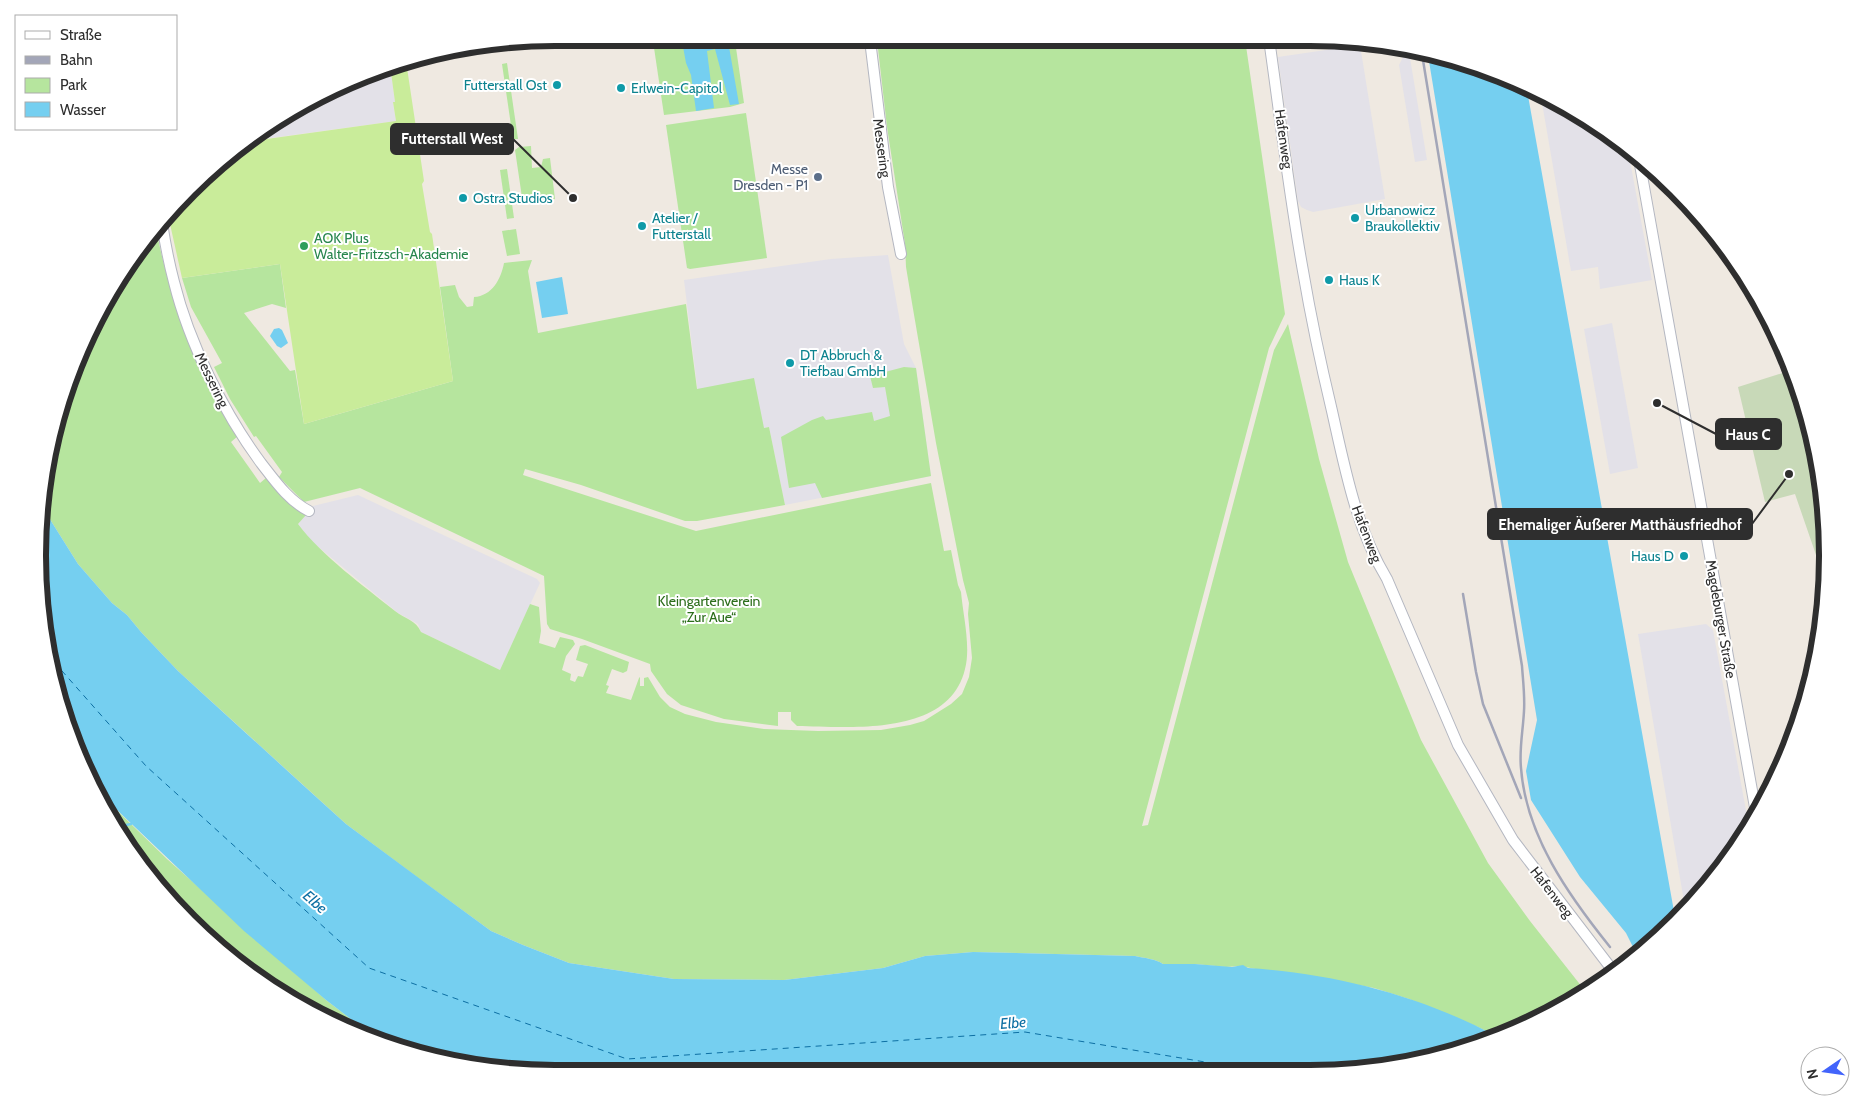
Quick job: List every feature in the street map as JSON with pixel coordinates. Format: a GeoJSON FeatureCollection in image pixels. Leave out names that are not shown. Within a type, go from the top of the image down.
{"type":"FeatureCollection","features":[{"type":"Feature","properties":{"kind":"street","name":"Messering"},"geometry":{"type":"LineString","coordinates":[[871,46],[888,187],[901,254]]}},
{"type":"Feature","properties":{"kind":"street","name":"Hafenweg"},"geometry":{"type":"LineString","coordinates":[[1270,46],[1302,268],[1311,317],[1342,456],[1363,531],[1375,560],[1387,579],[1462,753],[1512,840],[1610,967]]}},
{"type":"Feature","properties":{"kind":"street","name":"Magdeburger Straße"},"geometry":{"type":"LineString","coordinates":[[1641,169],[1754,804]]}},
{"type":"Feature","properties":{"kind":"street","name":"Messering"},"geometry":{"type":"LineString","coordinates":[[164,231],[174,284],[196,347],[225,408],[273,479],[300,507],[309,511]]}},
{"type":"Feature","properties":{"kind":"shaded area"},"geometry":{"type":"Polygon","coordinates":[[[1345,47],[1361,49],[1385,199],[1313,212],[1301,207],[1298,201],[1278,57],[1345,47]]]}},
{"type":"Feature","properties":{"kind":"shaded area"},"geometry":{"type":"Polygon","coordinates":[[[1410,56],[1427,160],[1415,162],[1399,65],[1403,57],[1410,56]]]}},
{"type":"Feature","properties":{"kind":"shaded area"},"geometry":{"type":"Polygon","coordinates":[[[391,73],[396,121],[262,139],[301,114],[330,99],[391,73]]]}},
{"type":"Feature","properties":{"kind":"shaded area"},"geometry":{"type":"Polygon","coordinates":[[[1542,103],[1592,132],[1630,160],[1652,280],[1600,289],[1598,267],[1571,271],[1542,103]]]}},
{"type":"Feature","properties":{"kind":"shaded area"},"geometry":{"type":"Polygon","coordinates":[[[888,255],[904,344],[916,368],[931,476],[785,505],[769,427],[741,432],[699,402],[684,280],[831,259],[888,255]]]}},
{"type":"Feature","properties":{"kind":"shaded area"},"geometry":{"type":"Polygon","coordinates":[[[1612,323],[1638,468],[1610,474],[1584,329],[1612,323]]]}},
{"type":"Feature","properties":{"kind":"shaded area"},"geometry":{"type":"Polygon","coordinates":[[[358,495],[537,579],[540,583],[500,670],[421,632],[418,624],[398,613],[310,540],[298,524],[313,506],[358,495]]]}},
{"type":"Feature","properties":{"kind":"shaded area"},"geometry":{"type":"Polygon","coordinates":[[[1706,624],[1713,630],[1747,816],[1714,866],[1684,900],[1638,634],[1706,624]]]}},
{"type":"Feature","properties":{"kind":"green space"},"geometry":{"type":"Polygon","coordinates":[[[654,46],[736,46],[744,103],[730,107],[664,115],[654,46]]]}},
{"type":"Feature","properties":{"kind":"green space"},"geometry":{"type":"Polygon","coordinates":[[[878,46],[1246,46],[1285,314],[1269,348],[1142,826],[1148,825],[1274,350],[1288,324],[1319,459],[1348,562],[1421,740],[1488,863],[1530,921],[1581,986],[1535,1012],[1488,1032],[1409,999],[1374,988],[1312,976],[1240,966],[1163,964],[1135,956],[973,952],[925,956],[883,968],[784,980],[674,979],[569,963],[491,931],[346,824],[178,671],[127,615],[112,603],[78,564],[48,516],[56,456],[73,392],[85,361],[114,301],[158,237],[169,282],[190,346],[209,386],[238,436],[231,442],[260,483],[266,478],[287,501],[306,515],[298,524],[319,548],[395,611],[413,622],[421,632],[500,670],[530,604],[539,607],[541,631],[539,643],[555,648],[560,637],[573,640],[575,644],[566,656],[562,670],[571,674],[570,680],[575,682],[578,676],[583,677],[588,664],[576,660],[580,646],[585,645],[629,662],[627,671],[623,673],[612,669],[606,685],[609,686],[606,693],[631,700],[639,678],[640,686],[644,686],[644,678],[648,677],[660,697],[670,707],[685,714],[716,722],[764,729],[818,731],[881,730],[924,721],[951,704],[962,694],[969,677],[972,658],[968,614],[969,603],[936,443],[906,267],[905,244],[887,127],[878,46]]]}},
{"type":"Feature","properties":{"kind":"green space"},"geometry":{"type":"Polygon","coordinates":[[[507,63],[518,139],[513,139],[502,64],[507,63]]]}},
{"type":"Feature","properties":{"kind":"green space","name":"AOK Plus Walter-Fritzsch-Akademie"},"geometry":{"type":"Polygon","coordinates":[[[407,69],[424,181],[422,184],[430,232],[432,234],[453,381],[304,424],[280,264],[182,278],[170,224],[195,195],[245,151],[262,140],[396,121],[393,102],[395,102],[391,73],[407,69]]]}},
{"type":"Feature","properties":{"kind":"green space"},"geometry":{"type":"Polygon","coordinates":[[[746,113],[767,258],[687,268],[666,125],[746,113]]]}},
{"type":"Feature","properties":{"kind":"green space"},"geometry":{"type":"Polygon","coordinates":[[[531,146],[532,168],[541,167],[543,159],[550,158],[555,199],[523,204],[515,150],[519,147],[531,146]]]}},
{"type":"Feature","properties":{"kind":"green space"},"geometry":{"type":"Polygon","coordinates":[[[507,169],[514,218],[507,219],[500,170],[507,169]]]}},
{"type":"Feature","properties":{"kind":"green space"},"geometry":{"type":"Polygon","coordinates":[[[516,229],[520,254],[507,256],[502,231],[516,229]]]}},
{"type":"Feature","properties":{"kind":"green space","name":"Kleingartenverein „Zur Aue“"},"geometry":{"type":"Polygon","coordinates":[[[532,260],[528,271],[538,333],[686,304],[697,389],[754,378],[764,428],[769,427],[785,505],[697,521],[685,521],[581,485],[525,469],[523,475],[696,531],[931,483],[944,551],[951,550],[961,592],[967,641],[965,669],[955,691],[939,707],[919,717],[895,723],[869,726],[797,726],[791,720],[791,712],[778,712],[778,726],[724,719],[681,705],[667,694],[651,671],[650,664],[550,629],[547,624],[544,576],[360,488],[304,502],[279,477],[282,472],[256,436],[254,437],[230,399],[214,367],[222,363],[191,307],[182,278],[280,264],[286,308],[272,304],[244,313],[290,371],[295,370],[304,424],[453,381],[440,287],[455,285],[459,297],[467,307],[473,306],[474,297],[486,294],[495,286],[501,275],[504,263],[532,260]]]}},
{"type":"Feature","properties":{"kind":"green space"},"geometry":{"type":"Polygon","coordinates":[[[904,367],[916,368],[931,476],[822,498],[815,483],[789,488],[781,437],[823,416],[826,420],[872,412],[874,421],[890,416],[885,387],[873,388],[870,376],[904,367]]]}},
{"type":"Feature","properties":{"kind":"green space"},"geometry":{"type":"Polygon","coordinates":[[[1784,372],[1792,392],[1809,456],[1818,522],[1819,563],[1795,494],[1765,502],[1738,387],[1784,372]]]}},
{"type":"Feature","properties":{"kind":"green space"},"geometry":{"type":"Polygon","coordinates":[[[111,805],[167,859],[326,1000],[361,1026],[301,997],[273,979],[245,960],[195,916],[151,866],[111,805]]]}},
{"type":"Feature","properties":{"kind":"water"},"geometry":{"type":"Polygon","coordinates":[[[683,46],[729,46],[739,104],[730,105],[715,49],[707,51],[714,108],[696,111],[691,75],[686,63],[683,46]]]}},
{"type":"Feature","properties":{"kind":"water"},"geometry":{"type":"Polygon","coordinates":[[[1429,61],[1473,73],[1528,96],[1674,911],[1634,948],[1626,933],[1580,877],[1531,800],[1526,771],[1537,720],[1429,61]]]}},
{"type":"Feature","properties":{"kind":"water"},"geometry":{"type":"Polygon","coordinates":[[[562,277],[568,314],[542,318],[536,282],[562,277]]]}},
{"type":"Feature","properties":{"kind":"water"},"geometry":{"type":"Polygon","coordinates":[[[279,328],[282,330],[288,343],[281,348],[277,346],[270,336],[274,329],[279,328]]]}},
{"type":"Feature","properties":{"kind":"water","name":"Elbe"},"geometry":{"type":"Polygon","coordinates":[[[48,516],[78,564],[112,603],[127,615],[178,671],[346,824],[491,931],[569,963],[674,979],[784,980],[883,968],[925,956],[973,952],[1135,956],[1163,964],[1232,967],[1243,965],[1248,968],[1311,975],[1343,981],[1374,988],[1436,1008],[1488,1032],[1409,1055],[1343,1064],[522,1064],[456,1055],[392,1038],[361,1026],[326,1000],[244,931],[111,804],[99,781],[73,719],[56,655],[47,589],[48,516]]]}},
{"type":"Feature","properties":{"kind":"waterway"},"geometry":{"type":"LineString","coordinates":[[126,825],[131,824]]}},
{"type":"Feature","properties":{"kind":"ferry route"},"geometry":{"type":"LineString","coordinates":[[59,668],[146,766],[369,968],[627,1059],[1025,1032],[1223,1065]]}},
{"type":"Feature","properties":{"kind":"railway"},"geometry":{"type":"LineString","coordinates":[[1423,59],[1522,666],[1524,705],[1521,768],[1525,793],[1531,817],[1552,864],[1565,886],[1610,947]]}},
{"type":"Feature","properties":{"kind":"railway"},"geometry":{"type":"LineString","coordinates":[[1463,594],[1483,704],[1521,798]]}},
{"type":"Feature","properties":{"kind":"place","name":"Futterstall Ost"},"geometry":{"type":"Point","coordinates":[557,85]}},
{"type":"Feature","properties":{"kind":"place","name":"Erlwein-Capitol"},"geometry":{"type":"Point","coordinates":[621,88]}},
{"type":"Feature","properties":{"kind":"place","name":"Messe Dresden - P1"},"geometry":{"type":"Point","coordinates":[818,177]}},
{"type":"Feature","properties":{"kind":"place","name":"Ostra Studios"},"geometry":{"type":"Point","coordinates":[463,198]}},
{"type":"Feature","properties":{"kind":"place","name":"Futterstall West"},"geometry":{"type":"Point","coordinates":[573,198]}},
{"type":"Feature","properties":{"kind":"place","name":"Urbanowicz Braukollektiv"},"geometry":{"type":"Point","coordinates":[1355,218]}},
{"type":"Feature","properties":{"kind":"place","name":"Atelier / Futterstall"},"geometry":{"type":"Point","coordinates":[642,226]}},
{"type":"Feature","properties":{"kind":"place","name":"AOK Plus Walter-Fritzsch-Akademie"},"geometry":{"type":"Point","coordinates":[304,246]}},
{"type":"Feature","properties":{"kind":"place","name":"Haus K"},"geometry":{"type":"Point","coordinates":[1329,280]}},
{"type":"Feature","properties":{"kind":"place","name":"DT Abbruch & Tiefbau GmbH"},"geometry":{"type":"Point","coordinates":[790,363]}},
{"type":"Feature","properties":{"kind":"place","name":"Haus C"},"geometry":{"type":"Point","coordinates":[1657,403]}},
{"type":"Feature","properties":{"kind":"place","name":"Ehemaliger Äußerer Matthäusfriedhof"},"geometry":{"type":"Point","coordinates":[1789,474]}},
{"type":"Feature","properties":{"kind":"place","name":"Haus D"},"geometry":{"type":"Point","coordinates":[1684,556]}}]}
